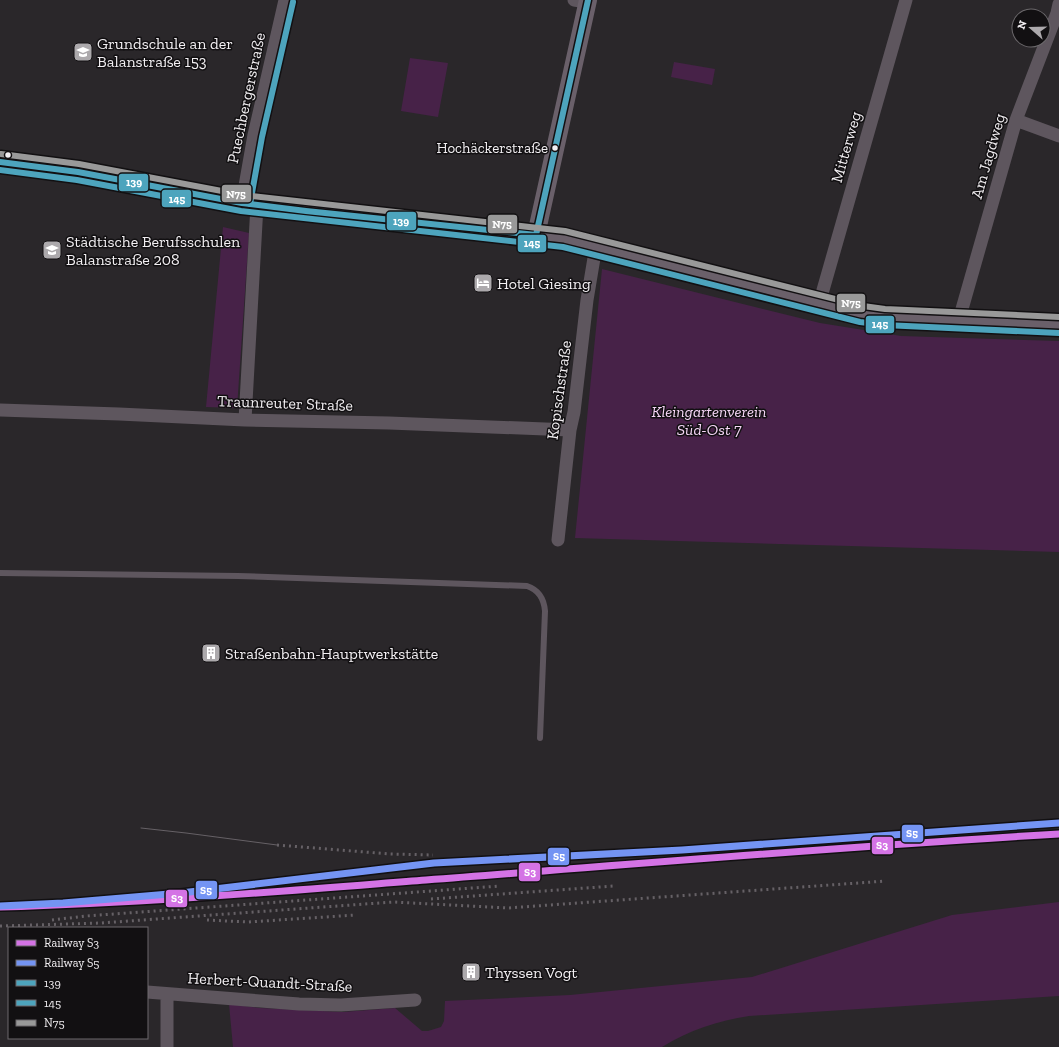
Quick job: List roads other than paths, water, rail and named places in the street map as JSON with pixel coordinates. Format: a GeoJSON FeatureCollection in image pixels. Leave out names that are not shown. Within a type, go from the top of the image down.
{"type":"FeatureCollection","features":[{"type":"Feature","properties":{"kind":"street","name":"Puechbergerstraße"},"geometry":{"type":"LineString","coordinates":[[245,420],[249,204],[254,135],[285,0]]}},
{"type":"Feature","properties":{"kind":"street","name":"Mitterweg"},"geometry":{"type":"LineString","coordinates":[[819,304],[906,0]]}},
{"type":"Feature","properties":{"kind":"street"},"geometry":{"type":"LineString","coordinates":[[1052,0],[1059,3]]}},
{"type":"Feature","properties":{"kind":"street"},"geometry":{"type":"LineString","coordinates":[[536,235],[583,1]]}},
{"type":"Feature","properties":{"kind":"street","name":"Am Jagdweg"},"geometry":{"type":"LineString","coordinates":[[961,321],[962,309],[1016,120],[1057,13],[1059,3]]}},
{"type":"Feature","properties":{"kind":"street"},"geometry":{"type":"LineString","coordinates":[[1016,120],[1059,136]]}},
{"type":"Feature","properties":{"kind":"street"},"geometry":{"type":"LineString","coordinates":[[0,162],[78,172],[249,204],[564,239],[861,314],[884,317],[1059,325]]}},
{"type":"Feature","properties":{"kind":"street","name":"Kopischstraße"},"geometry":{"type":"LineString","coordinates":[[558,540],[570,430],[574,412],[591,267],[596,246]]}},
{"type":"Feature","properties":{"kind":"street","name":"Traunreuter Straße"},"geometry":{"type":"LineString","coordinates":[[0,410],[245,420],[389,423],[570,430]]}},
{"type":"Feature","properties":{"kind":"street","name":"Herbert-Quandt-Straße"},"geometry":{"type":"LineString","coordinates":[[148,992],[299,1004],[341,1005],[415,1000]]}},
{"type":"Feature","properties":{"kind":"street"},"geometry":{"type":"LineString","coordinates":[[167,994],[167,1047]]}},
{"type":"Feature","properties":{"kind":"lane"},"geometry":{"type":"LineString","coordinates":[[0,573],[246,577],[527,586],[541,596],[545,611],[540,738]]}},
{"type":"Feature","properties":{"kind":"tram line"},"geometry":{"type":"LineString","coordinates":[[141,828],[277,845]]}},
{"type":"Feature","properties":{"kind":"railway"},"geometry":{"type":"LineString","coordinates":[[277,845],[390,854],[433,855]]}},
{"type":"Feature","properties":{"kind":"railway"},"geometry":{"type":"LineString","coordinates":[[0,926],[101,923],[393,902],[508,908],[886,881]]}},
{"type":"Feature","properties":{"kind":"railway"},"geometry":{"type":"LineString","coordinates":[[52,920],[86,916],[500,886]]}},
{"type":"Feature","properties":{"kind":"railway"},"geometry":{"type":"LineString","coordinates":[[431,899],[614,886]]}},
{"type":"Feature","properties":{"kind":"railway"},"geometry":{"type":"LineString","coordinates":[[207,920],[248,922],[356,915]]}},
{"type":"Feature","properties":{"kind":"rail line","name":"S5"},"geometry":{"type":"LineString","coordinates":[[0,906],[63,903],[181,893],[434,863],[682,850],[1059,823]]}},
{"type":"Feature","properties":{"kind":"rail line","name":"S3"},"geometry":{"type":"LineString","coordinates":[[0,907],[106,903],[213,896],[822,850],[1059,834]]}},
{"type":"Feature","properties":{"kind":"place","name":"Grundschule an der Balanstraße 153"},"geometry":{"type":"Point","coordinates":[83,52]}},
{"type":"Feature","properties":{"kind":"place","name":"Hochäckerstraße"},"geometry":{"type":"Point","coordinates":[555,148]}},
{"type":"Feature","properties":{"kind":"place","name":"Städtische Berufsschulen Balanstraße 208"},"geometry":{"type":"Point","coordinates":[52,250]}},
{"type":"Feature","properties":{"kind":"place","name":"Hotel Giesing"},"geometry":{"type":"Point","coordinates":[483,283]}},
{"type":"Feature","properties":{"kind":"place","name":"Straßenbahn-Hauptwerkstätte"},"geometry":{"type":"Point","coordinates":[211,653]}},
{"type":"Feature","properties":{"kind":"place","name":"Thyssen Vogt"},"geometry":{"type":"Point","coordinates":[471,972]}},
{"type":"Feature","properties":{"kind":"park label","name":"Kleingartenverein Süd-Ost 7"},"geometry":{"type":"Point","coordinates":[709,420]}}]}
